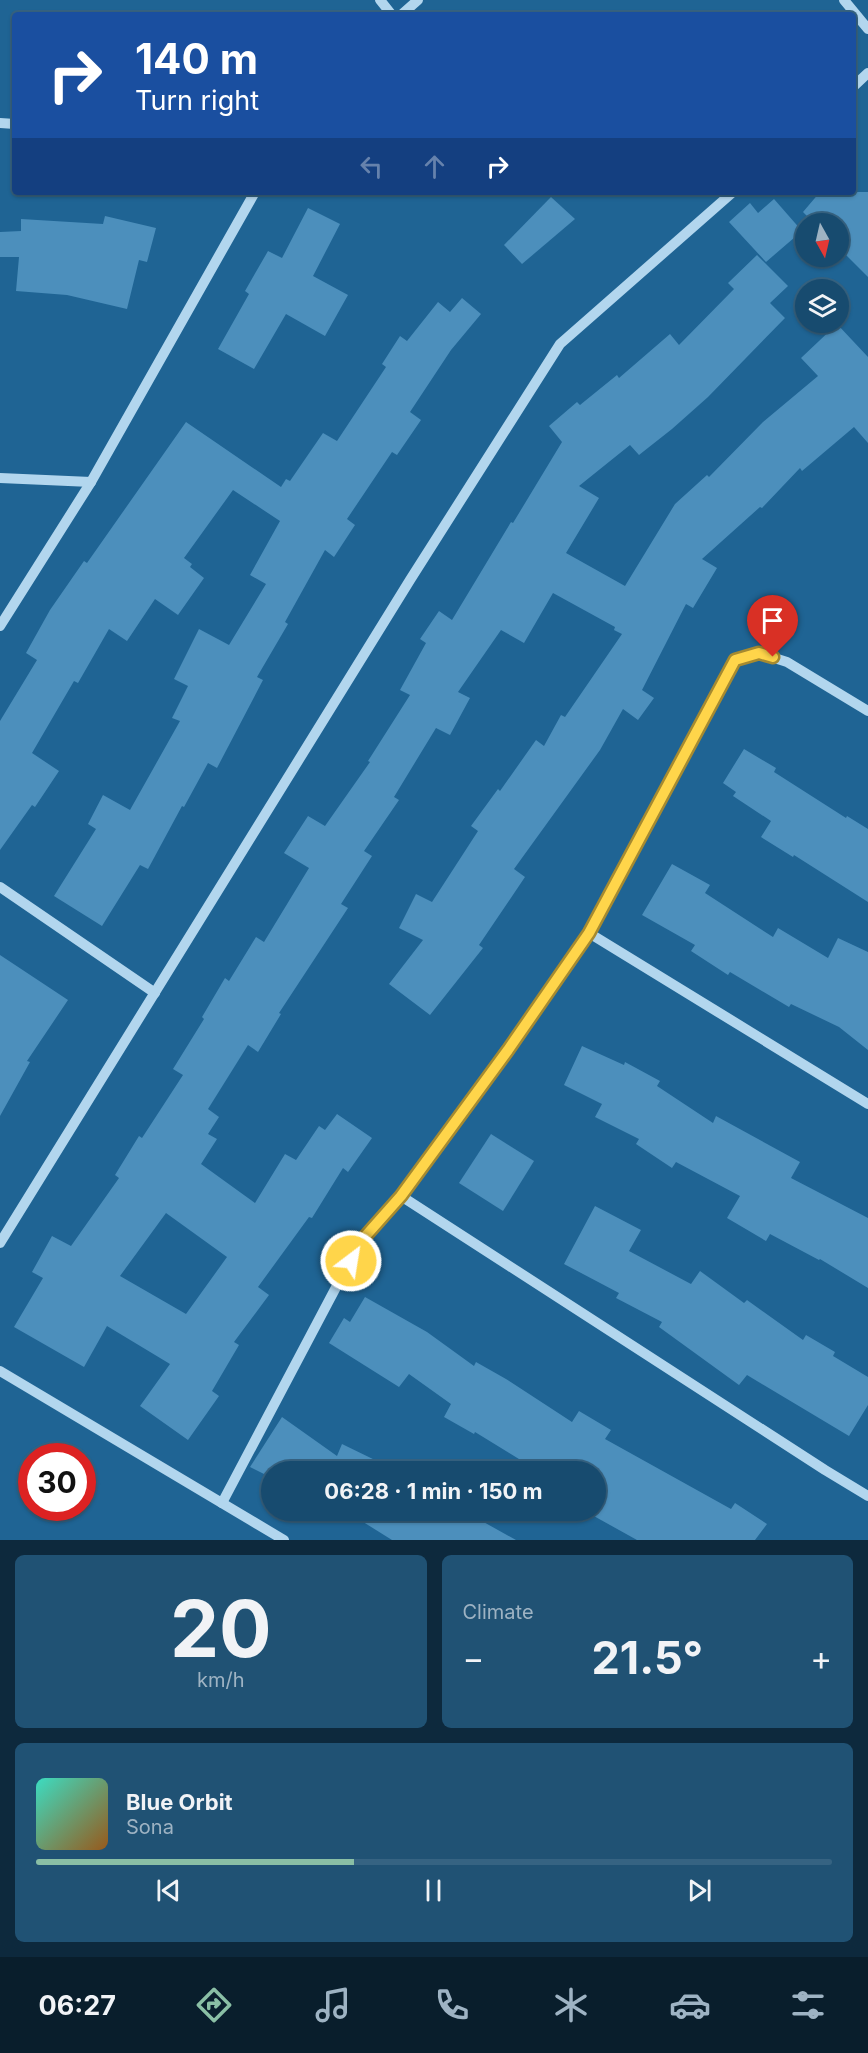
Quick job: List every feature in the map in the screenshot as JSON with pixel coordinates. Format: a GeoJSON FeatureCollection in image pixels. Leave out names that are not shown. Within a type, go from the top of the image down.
{"type":"FeatureCollection","features":[{"type":"Feature","properties":{"kind":"street"},"geometry":{"type":"LineString","coordinates":[[380,0],[390,12]]}},
{"type":"Feature","properties":{"kind":"street"},"geometry":{"type":"LineString","coordinates":[[404,12],[418,0]]}},
{"type":"Feature","properties":{"kind":"street"},"geometry":{"type":"LineString","coordinates":[[844,0],[863,16],[868,29]]}},
{"type":"Feature","properties":{"kind":"street"},"geometry":{"type":"LineString","coordinates":[[856,84],[868,73]]}},
{"type":"Feature","properties":{"kind":"street"},"geometry":{"type":"LineString","coordinates":[[0,626],[91,482],[253,195]]}},
{"type":"Feature","properties":{"kind":"street"},"geometry":{"type":"LineString","coordinates":[[0,1243],[416,570],[560,345],[730,195]]}},
{"type":"Feature","properties":{"kind":"street"},"geometry":{"type":"LineString","coordinates":[[0,478],[91,482]]}},
{"type":"Feature","properties":{"kind":"street"},"geometry":{"type":"LineString","coordinates":[[222,1503],[362,1240],[401,1196],[508,1050],[589,933],[735,660],[759,653],[787,662],[868,711]]}},
{"type":"Feature","properties":{"kind":"street"},"geometry":{"type":"LineString","coordinates":[[0,887],[155,993]]}},
{"type":"Feature","properties":{"kind":"street"},"geometry":{"type":"LineString","coordinates":[[589,933],[868,1104]]}},
{"type":"Feature","properties":{"kind":"street"},"geometry":{"type":"LineString","coordinates":[[401,1196],[868,1496]]}},
{"type":"Feature","properties":{"kind":"street"},"geometry":{"type":"LineString","coordinates":[[0,1371],[284,1540]]}},
{"type":"Feature","properties":{"kind":"building"},"geometry":{"type":"Polygon","coordinates":[[[856,192],[868,192],[868,277],[849,258],[849,213],[804,213],[817,195],[856,195],[856,192]]]}},
{"type":"Feature","properties":{"kind":"building"},"geometry":{"type":"Polygon","coordinates":[[[551,197],[575,219],[522,264],[504,245],[551,197]]]}},
{"type":"Feature","properties":{"kind":"building"},"geometry":{"type":"Polygon","coordinates":[[[774,199],[795,223],[795,237],[766,262],[729,222],[750,203],[758,213],[774,199]]]}},
{"type":"Feature","properties":{"kind":"building"},"geometry":{"type":"Polygon","coordinates":[[[308,208],[340,224],[313,276],[348,295],[325,336],[286,314],[254,369],[218,349],[249,294],[245,291],[268,251],[282,258],[308,208]]]}},
{"type":"Feature","properties":{"kind":"building"},"geometry":{"type":"Polygon","coordinates":[[[105,216],[156,228],[147,262],[139,260],[127,309],[67,295],[16,291],[19,257],[0,257],[0,232],[21,231],[21,219],[103,224],[105,216]]]}},
{"type":"Feature","properties":{"kind":"building"},"geometry":{"type":"Polygon","coordinates":[[[757,255],[788,286],[770,303],[785,318],[708,397],[672,429],[639,455],[630,445],[579,486],[599,498],[566,553],[625,586],[675,504],[707,475],[709,477],[763,422],[818,376],[801,358],[827,333],[845,333],[868,357],[868,443],[854,427],[802,471],[800,468],[762,508],[760,507],[702,559],[717,568],[693,608],[686,604],[642,690],[654,698],[638,720],[623,709],[600,750],[514,869],[525,877],[479,945],[483,948],[430,1015],[389,984],[423,940],[399,928],[416,894],[432,902],[478,831],[471,826],[498,789],[500,791],[536,740],[544,746],[561,715],[565,717],[622,634],[614,630],[615,627],[553,593],[524,643],[501,630],[458,692],[470,698],[450,735],[436,728],[394,797],[399,800],[364,851],[372,856],[341,904],[348,908],[279,1013],[281,1014],[258,1052],[248,1045],[208,1109],[219,1117],[208,1134],[217,1139],[201,1164],[255,1203],[285,1154],[296,1160],[319,1126],[325,1130],[337,1114],[372,1138],[348,1172],[343,1168],[312,1218],[309,1217],[258,1287],[269,1295],[234,1342],[239,1345],[212,1391],[219,1396],[188,1440],[140,1406],[170,1364],[107,1326],[84,1367],[14,1327],[43,1278],[32,1272],[52,1236],[71,1246],[119,1178],[115,1175],[139,1136],[142,1138],[183,1075],[173,1069],[204,1019],[202,1017],[225,978],[229,981],[256,937],[264,942],[309,868],[284,853],[308,816],[325,826],[370,762],[368,761],[410,695],[400,690],[426,643],[420,639],[439,611],[452,620],[562,442],[549,426],[577,402],[580,405],[617,375],[619,378],[670,334],[679,345],[734,289],[728,283],[757,255]],[[166,1213],[120,1276],[186,1314],[227,1257],[166,1213]]]}},
{"type":"Feature","properties":{"kind":"building"},"geometry":{"type":"Polygon","coordinates":[[[462,298],[481,314],[451,350],[410,412],[421,420],[397,455],[392,452],[347,519],[355,525],[334,557],[325,550],[285,622],[288,624],[257,677],[263,680],[217,768],[208,763],[148,869],[140,865],[102,926],[54,896],[96,829],[88,824],[103,795],[130,810],[180,721],[172,718],[188,686],[174,679],[199,629],[229,645],[266,584],[250,575],[280,521],[233,490],[184,558],[192,564],[190,567],[204,578],[178,615],[155,599],[127,641],[109,629],[78,683],[74,681],[32,753],[59,771],[35,807],[32,805],[0,850],[0,721],[37,660],[26,653],[50,610],[84,561],[87,563],[186,422],[281,487],[286,479],[290,481],[323,433],[337,441],[386,367],[382,364],[400,336],[407,341],[438,302],[450,312],[462,298]]]}},
{"type":"Feature","properties":{"kind":"building"},"geometry":{"type":"Polygon","coordinates":[[[744,749],[776,768],[774,772],[846,818],[847,816],[868,829],[868,902],[761,837],[771,821],[733,796],[736,792],[723,783],[744,749]]]}},
{"type":"Feature","properties":{"kind":"building"},"geometry":{"type":"Polygon","coordinates":[[[672,864],[710,885],[705,893],[773,937],[778,928],[828,958],[838,938],[868,952],[868,1050],[839,1027],[791,1004],[789,1007],[730,972],[728,975],[691,951],[695,945],[642,915],[672,864]]]}},
{"type":"Feature","properties":{"kind":"building"},"geometry":{"type":"Polygon","coordinates":[[[0,955],[68,1000],[27,1061],[30,1062],[0,1116],[0,955]]]}},
{"type":"Feature","properties":{"kind":"building"},"geometry":{"type":"Polygon","coordinates":[[[582,1046],[624,1065],[625,1062],[660,1081],[657,1086],[713,1123],[716,1116],[800,1162],[791,1178],[868,1218],[868,1288],[820,1259],[770,1234],[766,1241],[727,1218],[740,1196],[676,1162],[672,1168],[636,1144],[639,1139],[595,1117],[602,1104],[564,1085],[582,1046]]]}},
{"type":"Feature","properties":{"kind":"building"},"geometry":{"type":"Polygon","coordinates":[[[491,1134],[534,1161],[503,1211],[459,1183],[491,1134]]]}},
{"type":"Feature","properties":{"kind":"building"},"geometry":{"type":"Polygon","coordinates":[[[595,1206],[641,1230],[629,1251],[691,1284],[700,1271],[744,1303],[747,1300],[803,1340],[806,1335],[835,1352],[833,1356],[868,1377],[868,1405],[849,1436],[747,1375],[739,1385],[659,1327],[662,1322],[616,1298],[619,1293],[564,1264],[595,1206]]]}},
{"type":"Feature","properties":{"kind":"building"},"geometry":{"type":"Polygon","coordinates":[[[365,1297],[427,1332],[474,1366],[476,1362],[506,1379],[572,1422],[579,1411],[611,1430],[605,1439],[731,1509],[735,1503],[767,1524],[755,1540],[637,1540],[603,1521],[606,1521],[606,1461],[522,1461],[475,1432],[474,1434],[444,1417],[451,1404],[409,1374],[399,1387],[329,1343],[344,1318],[350,1322],[365,1297]]]}},
{"type":"Feature","properties":{"kind":"building"},"geometry":{"type":"Polygon","coordinates":[[[282,1417],[337,1456],[342,1444],[377,1461],[261,1461],[261,1472],[250,1467],[282,1417]]]}},
{"type":"Feature","properties":{"kind":"building"},"geometry":{"type":"Polygon","coordinates":[[[362,1521],[482,1521],[516,1540],[392,1540],[362,1521]]]}},
{"type":"Feature","properties":{"kind":"route"},"geometry":{"type":"LineString","coordinates":[[351,1261],[362,1240],[401,1196],[508,1050],[589,933],[735,660],[759,653],[773,657]]}}]}
